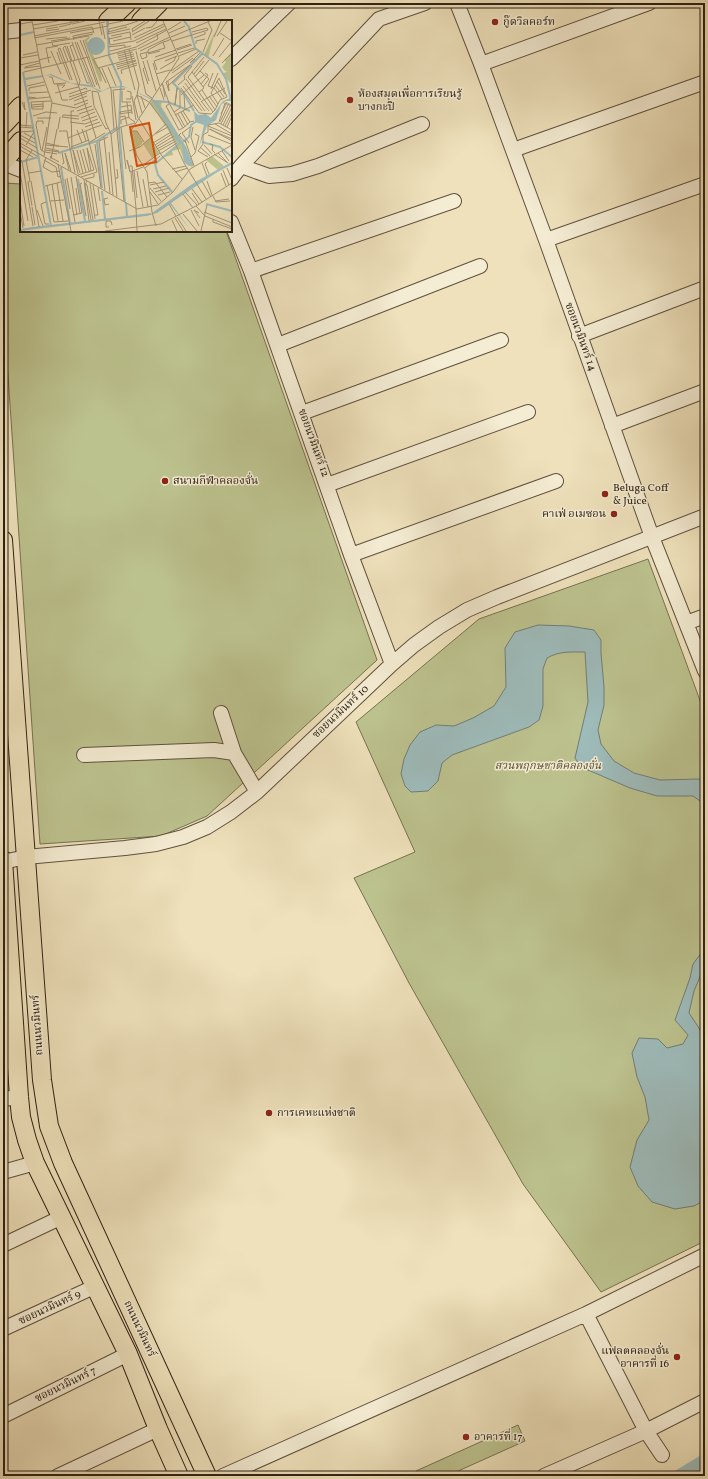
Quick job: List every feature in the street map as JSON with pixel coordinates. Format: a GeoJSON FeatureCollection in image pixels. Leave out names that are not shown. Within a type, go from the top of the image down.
{"type":"FeatureCollection","features":[{"type":"Feature","properties":{"kind":"main road"},"geometry":{"type":"LineString","coordinates":[[109,20],[127,3]]}},
{"type":"Feature","properties":{"kind":"main road"},"geometry":{"type":"LineString","coordinates":[[142,20],[159,3]]}},
{"type":"Feature","properties":{"kind":"main road"},"geometry":{"type":"LineString","coordinates":[[3,162],[20,142]]}},
{"type":"Feature","properties":{"kind":"main road","name":"ถนนนวมินทร์"},"geometry":{"type":"LineString","coordinates":[[3,540],[42,1080],[49,1126],[63,1163],[207,1476]]}},
{"type":"Feature","properties":{"kind":"main road","name":"ถนนนวมินทร์"},"geometry":{"type":"LineString","coordinates":[[3,861],[11,1098],[22,1117],[27,1140],[35,1163],[128,1354],[158,1429],[179,1476]]}},
{"type":"Feature","properties":{"kind":"street"},"geometry":{"type":"LineString","coordinates":[[232,58],[289,3]]}},
{"type":"Feature","properties":{"kind":"street"},"geometry":{"type":"LineString","coordinates":[[232,177],[379,19],[426,3]]}},
{"type":"Feature","properties":{"kind":"street","name":"ซอยนวมินทร์ 14"},"geometry":{"type":"LineString","coordinates":[[457,3],[546,240],[652,537],[705,671]]}},
{"type":"Feature","properties":{"kind":"street"},"geometry":{"type":"LineString","coordinates":[[481,64],[649,3]]}},
{"type":"Feature","properties":{"kind":"street"},"geometry":{"type":"LineString","coordinates":[[3,32],[20,30]]}},
{"type":"Feature","properties":{"kind":"street"},"geometry":{"type":"LineString","coordinates":[[513,150],[705,82]]}},
{"type":"Feature","properties":{"kind":"street"},"geometry":{"type":"LineString","coordinates":[[241,166],[269,176],[292,174],[318,166],[422,124]]}},
{"type":"Feature","properties":{"kind":"street"},"geometry":{"type":"LineString","coordinates":[[3,162],[20,170]]}},
{"type":"Feature","properties":{"kind":"street"},"geometry":{"type":"LineString","coordinates":[[546,240],[705,184]]}},
{"type":"Feature","properties":{"kind":"street"},"geometry":{"type":"LineString","coordinates":[[251,272],[454,201]]}},
{"type":"Feature","properties":{"kind":"street","name":"ซอยนวมินทร์ 12"},"geometry":{"type":"LineString","coordinates":[[232,224],[278,344],[392,664]]}},
{"type":"Feature","properties":{"kind":"street"},"geometry":{"type":"LineString","coordinates":[[278,344],[480,266]]}},
{"type":"Feature","properties":{"kind":"street"},"geometry":{"type":"LineString","coordinates":[[579,336],[705,288]]}},
{"type":"Feature","properties":{"kind":"street"},"geometry":{"type":"LineString","coordinates":[[302,413],[502,340]]}},
{"type":"Feature","properties":{"kind":"street"},"geometry":{"type":"LineString","coordinates":[[612,426],[705,391]]}},
{"type":"Feature","properties":{"kind":"street"},"geometry":{"type":"LineString","coordinates":[[328,485],[528,412]]}},
{"type":"Feature","properties":{"kind":"street"},"geometry":{"type":"LineString","coordinates":[[352,554],[556,481]]}},
{"type":"Feature","properties":{"kind":"street","name":"ซอยนวมินทร์ 10"},"geometry":{"type":"LineString","coordinates":[[3,861],[26,857],[156,844],[183,837],[207,828],[257,792],[392,664],[414,645],[439,627],[467,610],[497,596],[705,516]]}},
{"type":"Feature","properties":{"kind":"street"},"geometry":{"type":"LineString","coordinates":[[686,623],[705,616]]}},
{"type":"Feature","properties":{"kind":"street"},"geometry":{"type":"LineString","coordinates":[[221,713],[234,753],[257,792]]}},
{"type":"Feature","properties":{"kind":"street"},"geometry":{"type":"LineString","coordinates":[[84,755],[214,750],[234,753]]}},
{"type":"Feature","properties":{"kind":"street"},"geometry":{"type":"LineString","coordinates":[[3,1172],[35,1163]]}},
{"type":"Feature","properties":{"kind":"street"},"geometry":{"type":"LineString","coordinates":[[3,1245],[62,1217]]}},
{"type":"Feature","properties":{"kind":"street"},"geometry":{"type":"LineString","coordinates":[[222,1476],[586,1314],[705,1255]]}},
{"type":"Feature","properties":{"kind":"street","name":"ซอยนวมินทร์ 9"},"geometry":{"type":"LineString","coordinates":[[3,1329],[96,1286]]}},
{"type":"Feature","properties":{"kind":"street"},"geometry":{"type":"LineString","coordinates":[[586,1314],[646,1431],[662,1455]]}},
{"type":"Feature","properties":{"kind":"street","name":"ซอยนวมินทร์ 7"},"geometry":{"type":"LineString","coordinates":[[3,1416],[128,1354]]}},
{"type":"Feature","properties":{"kind":"street"},"geometry":{"type":"LineString","coordinates":[[544,1476],[646,1431],[705,1401]]}},
{"type":"Feature","properties":{"kind":"street"},"geometry":{"type":"LineString","coordinates":[[58,1476],[158,1429]]}},
{"type":"Feature","properties":{"kind":"green space","name":"สนามกีฬาคลองจั่น"},"geometry":{"type":"Polygon","coordinates":[[[4,183],[20,184],[20,232],[226,232],[377,660],[207,816],[161,836],[40,844],[3,302],[4,183]]]}},
{"type":"Feature","properties":{"kind":"green space","name":"สวนพฤกษชาติคลองจั่น"},"geometry":{"type":"Polygon","coordinates":[[[648,559],[705,714],[705,1241],[601,1292],[523,1184],[409,983],[354,878],[415,852],[356,722],[479,619],[648,559]]]}},
{"type":"Feature","properties":{"kind":"green space"},"geometry":{"type":"Polygon","coordinates":[[[518,1425],[525,1441],[447,1476],[418,1476],[416,1471],[518,1425]]]}},
{"type":"Feature","properties":{"kind":"water"},"geometry":{"type":"Polygon","coordinates":[[[538,625],[569,626],[594,630],[601,640],[604,687],[604,705],[598,730],[601,744],[614,761],[634,773],[660,780],[699,779],[705,784],[705,811],[700,801],[693,796],[657,796],[630,788],[581,767],[575,758],[588,702],[585,652],[561,653],[547,658],[543,669],[543,706],[539,720],[529,727],[452,755],[442,763],[438,781],[428,791],[411,792],[405,786],[401,774],[404,759],[410,745],[420,732],[436,725],[454,726],[473,718],[494,706],[506,687],[505,648],[515,632],[538,625]]]}},
{"type":"Feature","properties":{"kind":"water"},"geometry":{"type":"Polygon","coordinates":[[[705,948],[705,961],[702,964],[700,977],[694,991],[689,1013],[699,1028],[705,1042],[705,1133],[703,1138],[705,1142],[705,1200],[694,1206],[675,1209],[652,1202],[638,1186],[630,1167],[637,1140],[649,1120],[645,1097],[637,1077],[632,1053],[639,1038],[658,1039],[667,1048],[683,1044],[688,1035],[675,1020],[690,978],[693,964],[705,948]]]}},
{"type":"Feature","properties":{"kind":"waterway"},"geometry":{"type":"LineString","coordinates":[[680,1476],[705,1461]]}},
{"type":"Feature","properties":{"kind":"place","name":"กู๊ดวิลคอร์ท"},"geometry":{"type":"Point","coordinates":[495,22]}},
{"type":"Feature","properties":{"kind":"place","name":"ห้องสมุดเพื่อการเรียนรู้ บางกะปิ"},"geometry":{"type":"Point","coordinates":[350,100]}},
{"type":"Feature","properties":{"kind":"place","name":"สนามกีฬาคลองจั่น"},"geometry":{"type":"Point","coordinates":[165,481]}},
{"type":"Feature","properties":{"kind":"place","name":"Beluga Coff & Juice"},"geometry":{"type":"Point","coordinates":[605,494]}},
{"type":"Feature","properties":{"kind":"place","name":"คาเฟ่ อเมซอน"},"geometry":{"type":"Point","coordinates":[614,514]}},
{"type":"Feature","properties":{"kind":"place","name":"การเคหะแห่งชาติ"},"geometry":{"type":"Point","coordinates":[269,1113]}},
{"type":"Feature","properties":{"kind":"place","name":"แฟลตคลองจั่น อาคารที่ 16"},"geometry":{"type":"Point","coordinates":[677,1357]}},
{"type":"Feature","properties":{"kind":"place","name":"อาคารที่ 17"},"geometry":{"type":"Point","coordinates":[466,1437]}}]}
